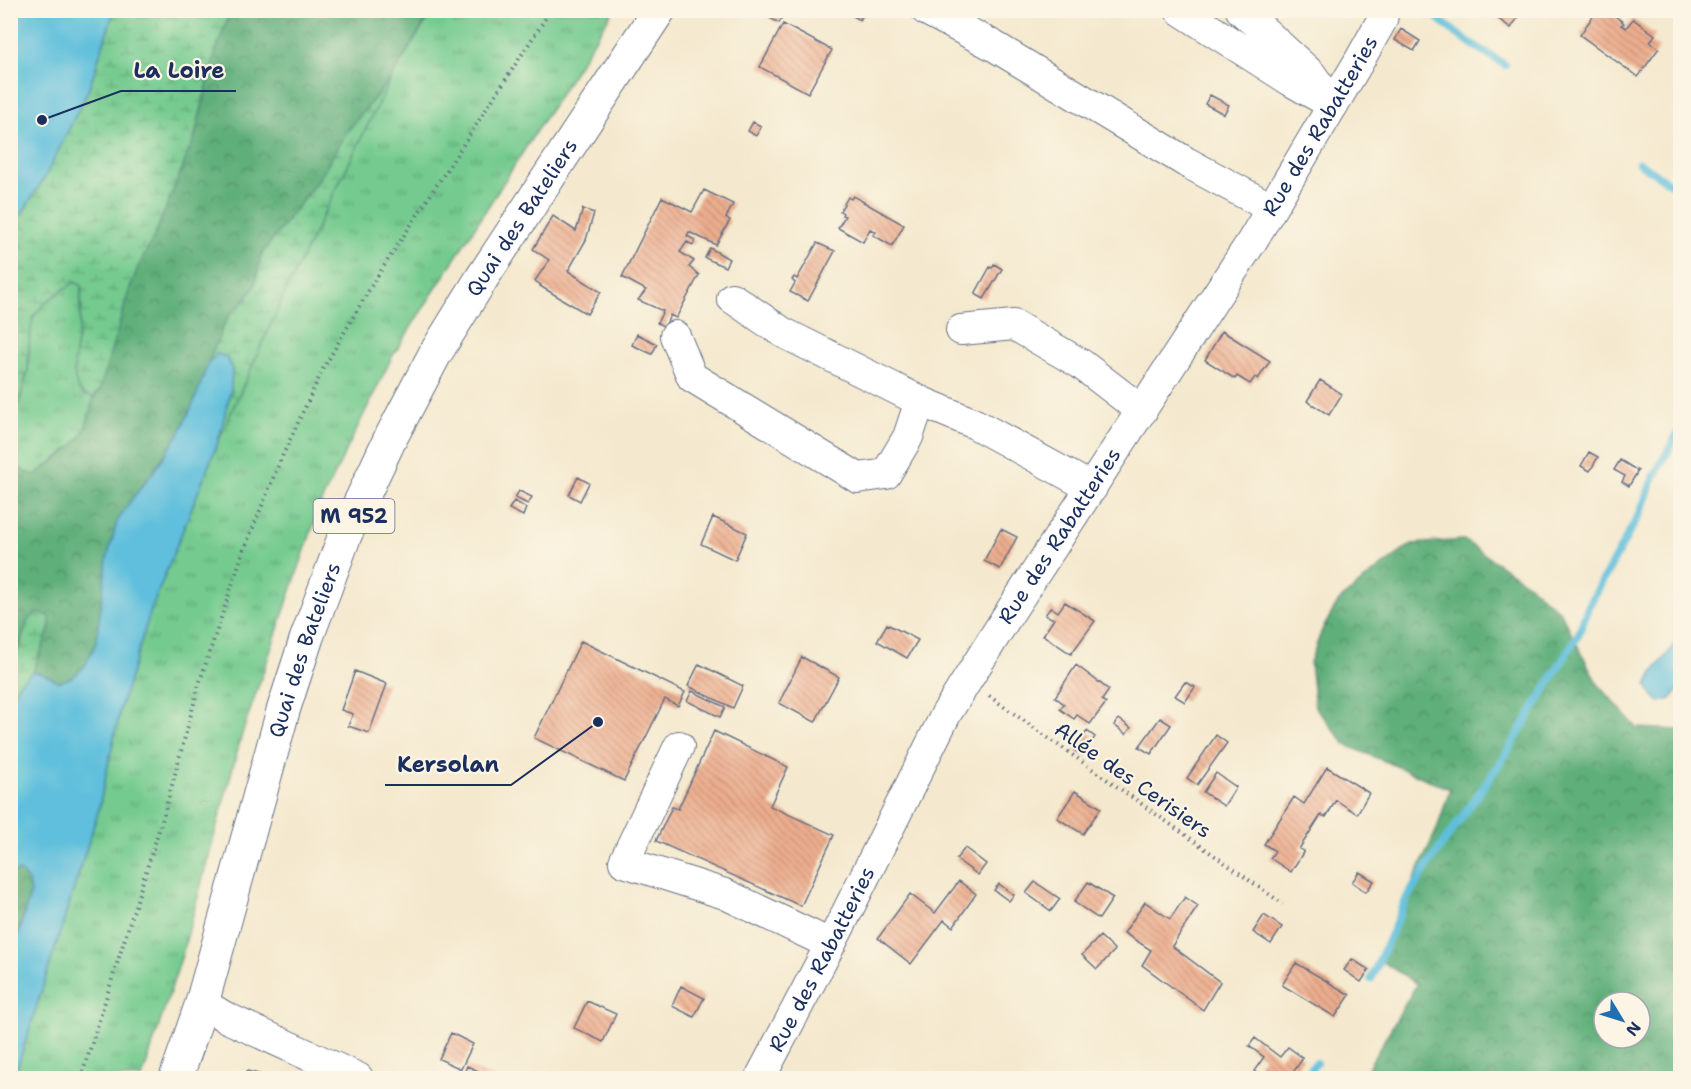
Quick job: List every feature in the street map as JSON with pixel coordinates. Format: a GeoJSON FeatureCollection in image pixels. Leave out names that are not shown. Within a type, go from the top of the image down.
{"type":"FeatureCollection","features":[{"type":"Feature","properties":{"kind":"main road","name":"Quai des Bateliers"},"geometry":{"type":"LineString","coordinates":[[176,1078],[202,1003],[283,711],[307,637],[349,525],[389,441],[435,354],[482,278],[658,10]]}},
{"type":"Feature","properties":{"kind":"street"},"geometry":{"type":"LineString","coordinates":[[926,10],[994,46],[1186,162],[1271,208]]}},
{"type":"Feature","properties":{"kind":"street"},"geometry":{"type":"LineString","coordinates":[[1180,10],[1333,105]]}},
{"type":"Feature","properties":{"kind":"street"},"geometry":{"type":"LineString","coordinates":[[1241,10],[1311,74],[1333,105]]}},
{"type":"Feature","properties":{"kind":"street","name":"Rue des Rabatteries"},"geometry":{"type":"LineString","coordinates":[[760,1078],[842,922],[946,714],[1252,241],[1382,20],[1384,10]]}},
{"type":"Feature","properties":{"kind":"street"},"geometry":{"type":"LineString","coordinates":[[732,298],[782,332],[920,401],[975,424],[1092,488]]}},
{"type":"Feature","properties":{"kind":"street"},"geometry":{"type":"LineString","coordinates":[[961,330],[1014,325],[1081,364],[1142,411]]}},
{"type":"Feature","properties":{"kind":"street"},"geometry":{"type":"LineString","coordinates":[[675,336],[692,377],[858,478],[886,474],[908,437],[920,401]]}},
{"type":"Feature","properties":{"kind":"street"},"geometry":{"type":"LineString","coordinates":[[679,746],[624,862],[725,894],[830,944]]}},
{"type":"Feature","properties":{"kind":"street"},"geometry":{"type":"LineString","coordinates":[[202,1003],[225,1017],[358,1078]]}},
{"type":"Feature","properties":{"kind":"path"},"geometry":{"type":"LineString","coordinates":[[81,1078],[165,811],[200,681],[243,552],[281,459],[323,369],[373,283],[551,10]]}},
{"type":"Feature","properties":{"kind":"path","name":"Allée des Cerisiers"},"geometry":{"type":"LineString","coordinates":[[967,680],[1283,903]]}},
{"type":"Feature","properties":{"kind":"green space"},"geometry":{"type":"Polygon","coordinates":[[[114,11],[230,11],[215,54],[194,139],[153,239],[138,267],[100,389],[94,397],[87,396],[79,390],[75,381],[74,364],[80,323],[81,285],[74,282],[46,302],[33,317],[28,370],[11,433],[11,231],[46,175],[88,91],[114,11]]]}},
{"type":"Feature","properties":{"kind":"green space"},"geometry":{"type":"Polygon","coordinates":[[[230,11],[432,11],[391,78],[346,133],[321,176],[261,255],[255,286],[245,301],[231,313],[222,329],[179,434],[117,522],[107,559],[96,643],[85,666],[73,677],[59,682],[33,672],[50,627],[20,641],[11,669],[10,449],[16,464],[25,473],[35,475],[70,448],[85,429],[92,403],[100,389],[138,267],[153,239],[194,139],[215,54],[230,11]]]}},
{"type":"Feature","properties":{"kind":"green space"},"geometry":{"type":"Polygon","coordinates":[[[432,11],[613,11],[392,357],[322,500],[241,737],[182,955],[142,1078],[14,1078],[98,812],[120,709],[151,610],[218,442],[288,286],[391,78],[432,11]]]}},
{"type":"Feature","properties":{"kind":"green space"},"geometry":{"type":"Polygon","coordinates":[[[391,78],[288,286],[218,442],[231,389],[227,357],[217,354],[208,364],[222,329],[231,313],[245,301],[255,286],[261,255],[321,176],[346,133],[391,78]]]}},
{"type":"Feature","properties":{"kind":"green space"},"geometry":{"type":"Polygon","coordinates":[[[74,282],[81,285],[75,376],[84,395],[94,397],[85,431],[75,444],[35,475],[25,473],[13,457],[10,441],[13,421],[28,369],[31,325],[35,314],[40,309],[74,282]]]}},
{"type":"Feature","properties":{"kind":"green space"},"geometry":{"type":"Polygon","coordinates":[[[1464,540],[1529,585],[1561,613],[1597,683],[1637,728],[1680,730],[1680,1078],[1362,1078],[1417,984],[1378,959],[1437,829],[1450,789],[1346,745],[1315,707],[1310,662],[1322,630],[1339,601],[1412,544],[1464,540]]]}},
{"type":"Feature","properties":{"kind":"green space"},"geometry":{"type":"Polygon","coordinates":[[[35,613],[50,617],[50,627],[33,672],[19,683],[11,699],[11,669],[28,621],[35,613]]]}},
{"type":"Feature","properties":{"kind":"green space"},"geometry":{"type":"Polygon","coordinates":[[[20,871],[28,881],[31,892],[11,958],[11,872],[20,871]]]}},
{"type":"Feature","properties":{"kind":"water"},"geometry":{"type":"Polygon","coordinates":[[[11,10],[114,11],[88,91],[46,175],[11,231],[11,10]]]}},
{"type":"Feature","properties":{"kind":"water"},"geometry":{"type":"Polygon","coordinates":[[[217,354],[227,357],[232,369],[231,389],[218,442],[151,610],[120,709],[98,812],[14,1078],[11,1078],[11,958],[31,892],[28,881],[20,871],[11,872],[11,699],[19,683],[33,672],[59,682],[73,677],[85,666],[96,643],[107,559],[117,522],[179,434],[208,364],[217,354]]]}},
{"type":"Feature","properties":{"kind":"water"},"geometry":{"type":"Polygon","coordinates":[[[1680,638],[1680,688],[1671,699],[1660,702],[1652,695],[1647,685],[1654,671],[1680,638]]]}},
{"type":"Feature","properties":{"kind":"building"},"geometry":{"type":"Polygon","coordinates":[[[755,10],[786,10],[779,23],[755,10]]]}},
{"type":"Feature","properties":{"kind":"building"},"geometry":{"type":"Polygon","coordinates":[[[843,10],[866,10],[860,20],[843,10]]]}},
{"type":"Feature","properties":{"kind":"building"},"geometry":{"type":"Polygon","coordinates":[[[1486,10],[1523,10],[1511,28],[1486,10]]]}},
{"type":"Feature","properties":{"kind":"building"},"geometry":{"type":"Polygon","coordinates":[[[1597,10],[1607,10],[1624,23],[1621,25],[1626,28],[1633,19],[1655,35],[1650,42],[1659,48],[1638,77],[1580,35],[1597,10]]]}},
{"type":"Feature","properties":{"kind":"building"},"geometry":{"type":"Polygon","coordinates":[[[783,24],[832,50],[808,93],[760,67],[783,24]]]}},
{"type":"Feature","properties":{"kind":"building"},"geometry":{"type":"Polygon","coordinates":[[[1401,29],[1420,41],[1414,51],[1395,40],[1401,29]]]}},
{"type":"Feature","properties":{"kind":"building"},"geometry":{"type":"Polygon","coordinates":[[[1210,95],[1229,105],[1224,114],[1205,104],[1210,95]]]}},
{"type":"Feature","properties":{"kind":"building"},"geometry":{"type":"Polygon","coordinates":[[[753,122],[761,126],[756,136],[748,131],[753,122]]]}},
{"type":"Feature","properties":{"kind":"building"},"geometry":{"type":"Polygon","coordinates":[[[704,190],[733,204],[726,218],[730,220],[716,245],[689,232],[687,236],[695,240],[693,245],[687,242],[680,252],[694,261],[689,267],[699,275],[676,318],[670,315],[665,327],[657,323],[663,311],[638,300],[646,290],[622,277],[662,197],[692,212],[704,190]]]}},
{"type":"Feature","properties":{"kind":"building"},"geometry":{"type":"Polygon","coordinates":[[[853,196],[904,225],[892,246],[873,235],[876,232],[870,229],[863,242],[838,228],[845,216],[840,211],[848,197],[851,199],[853,196]]]}},
{"type":"Feature","properties":{"kind":"building"},"geometry":{"type":"Polygon","coordinates":[[[583,209],[594,213],[586,240],[568,271],[601,292],[587,314],[535,281],[549,260],[533,249],[553,216],[576,231],[583,209]]]}},
{"type":"Feature","properties":{"kind":"building"},"geometry":{"type":"Polygon","coordinates":[[[817,243],[835,251],[808,301],[790,292],[795,283],[792,280],[794,277],[797,279],[817,243]]]}},
{"type":"Feature","properties":{"kind":"building"},"geometry":{"type":"Polygon","coordinates":[[[710,248],[729,259],[725,267],[705,258],[710,248]]]}},
{"type":"Feature","properties":{"kind":"building"},"geometry":{"type":"Polygon","coordinates":[[[994,264],[1002,269],[984,299],[975,294],[994,264]]]}},
{"type":"Feature","properties":{"kind":"building"},"geometry":{"type":"Polygon","coordinates":[[[1222,331],[1270,361],[1258,379],[1255,377],[1250,384],[1237,376],[1235,379],[1205,360],[1222,331]]]}},
{"type":"Feature","properties":{"kind":"building"},"geometry":{"type":"Polygon","coordinates":[[[637,334],[657,344],[652,354],[632,345],[637,334]]]}},
{"type":"Feature","properties":{"kind":"building"},"geometry":{"type":"Polygon","coordinates":[[[1320,380],[1342,394],[1329,415],[1307,401],[1320,380]]]}},
{"type":"Feature","properties":{"kind":"building"},"geometry":{"type":"Polygon","coordinates":[[[1589,452],[1598,457],[1590,471],[1581,466],[1589,452]]]}},
{"type":"Feature","properties":{"kind":"building"},"geometry":{"type":"Polygon","coordinates":[[[1620,460],[1638,471],[1629,486],[1622,482],[1625,476],[1614,470],[1620,460]]]}},
{"type":"Feature","properties":{"kind":"building"},"geometry":{"type":"Polygon","coordinates":[[[578,477],[589,483],[580,501],[569,495],[578,477]]]}},
{"type":"Feature","properties":{"kind":"building"},"geometry":{"type":"Polygon","coordinates":[[[519,491],[532,497],[528,504],[515,498],[519,491]]]}},
{"type":"Feature","properties":{"kind":"building"},"geometry":{"type":"Polygon","coordinates":[[[514,501],[526,508],[523,516],[509,509],[514,501]]]}},
{"type":"Feature","properties":{"kind":"building"},"geometry":{"type":"Polygon","coordinates":[[[713,517],[747,533],[735,560],[701,544],[713,517]]]}},
{"type":"Feature","properties":{"kind":"building"},"geometry":{"type":"Polygon","coordinates":[[[1001,529],[1017,537],[1000,569],[984,561],[1001,529]]]}},
{"type":"Feature","properties":{"kind":"building"},"geometry":{"type":"Polygon","coordinates":[[[1065,602],[1095,621],[1071,654],[1043,635],[1054,619],[1045,615],[1051,607],[1058,612],[1065,602]]]}},
{"type":"Feature","properties":{"kind":"building"},"geometry":{"type":"Polygon","coordinates":[[[887,624],[918,640],[907,658],[877,641],[887,624]]]}},
{"type":"Feature","properties":{"kind":"building"},"geometry":{"type":"Polygon","coordinates":[[[581,641],[685,692],[678,706],[665,699],[624,781],[534,738],[581,641]]]}},
{"type":"Feature","properties":{"kind":"building"},"geometry":{"type":"Polygon","coordinates":[[[802,657],[839,677],[815,722],[779,703],[802,657]]]}},
{"type":"Feature","properties":{"kind":"building"},"geometry":{"type":"Polygon","coordinates":[[[699,664],[743,686],[733,708],[688,686],[699,664]]]}},
{"type":"Feature","properties":{"kind":"building"},"geometry":{"type":"Polygon","coordinates":[[[1076,665],[1109,690],[1102,700],[1106,703],[1090,724],[1077,715],[1074,719],[1060,709],[1064,704],[1055,697],[1076,665]]]}},
{"type":"Feature","properties":{"kind":"building"},"geometry":{"type":"Polygon","coordinates":[[[355,671],[387,684],[369,733],[348,726],[353,714],[341,710],[355,671]]]}},
{"type":"Feature","properties":{"kind":"building"},"geometry":{"type":"Polygon","coordinates":[[[1185,682],[1195,687],[1185,702],[1175,696],[1185,682]]]}},
{"type":"Feature","properties":{"kind":"building"},"geometry":{"type":"Polygon","coordinates":[[[692,691],[725,707],[720,717],[687,701],[692,691]]]}},
{"type":"Feature","properties":{"kind":"building"},"geometry":{"type":"Polygon","coordinates":[[[1160,718],[1171,725],[1151,754],[1139,747],[1160,718]]]}},
{"type":"Feature","properties":{"kind":"building"},"geometry":{"type":"Polygon","coordinates":[[[1119,719],[1131,728],[1126,734],[1114,725],[1119,719]]]}},
{"type":"Feature","properties":{"kind":"building"},"geometry":{"type":"Polygon","coordinates":[[[714,731],[788,767],[770,806],[834,835],[801,906],[656,841],[672,807],[678,809],[714,731]]]}},
{"type":"Feature","properties":{"kind":"building"},"geometry":{"type":"Polygon","coordinates":[[[1087,731],[1095,737],[1082,755],[1074,750],[1087,731]]]}},
{"type":"Feature","properties":{"kind":"building"},"geometry":{"type":"Polygon","coordinates":[[[1216,735],[1227,743],[1197,785],[1187,778],[1216,735]]]}},
{"type":"Feature","properties":{"kind":"building"},"geometry":{"type":"Polygon","coordinates":[[[1327,767],[1369,793],[1357,814],[1336,800],[1326,817],[1321,815],[1299,849],[1304,851],[1291,872],[1270,858],[1275,851],[1264,844],[1294,797],[1304,804],[1327,767]]]}},
{"type":"Feature","properties":{"kind":"building"},"geometry":{"type":"Polygon","coordinates":[[[1216,773],[1236,787],[1224,806],[1203,792],[1216,773]]]}},
{"type":"Feature","properties":{"kind":"building"},"geometry":{"type":"Polygon","coordinates":[[[1075,791],[1101,808],[1083,834],[1057,818],[1075,791]]]}},
{"type":"Feature","properties":{"kind":"building"},"geometry":{"type":"Polygon","coordinates":[[[965,848],[986,864],[978,875],[956,859],[965,848]]]}},
{"type":"Feature","properties":{"kind":"building"},"geometry":{"type":"Polygon","coordinates":[[[1359,872],[1374,881],[1366,892],[1352,882],[1359,872]]]}},
{"type":"Feature","properties":{"kind":"building"},"geometry":{"type":"Polygon","coordinates":[[[959,881],[976,894],[953,927],[944,920],[911,964],[878,938],[910,894],[935,913],[959,881]]]}},
{"type":"Feature","properties":{"kind":"building"},"geometry":{"type":"Polygon","coordinates":[[[1035,882],[1060,899],[1051,911],[1026,893],[1035,882]]]}},
{"type":"Feature","properties":{"kind":"building"},"geometry":{"type":"Polygon","coordinates":[[[1088,882],[1113,898],[1099,919],[1074,902],[1088,882]]]}},
{"type":"Feature","properties":{"kind":"building"},"geometry":{"type":"Polygon","coordinates":[[[999,884],[1014,895],[1009,901],[994,890],[999,884]]]}},
{"type":"Feature","properties":{"kind":"building"},"geometry":{"type":"Polygon","coordinates":[[[1185,897],[1198,906],[1172,946],[1220,982],[1203,1010],[1142,965],[1151,950],[1124,933],[1145,902],[1170,919],[1185,897]]]}},
{"type":"Feature","properties":{"kind":"building"},"geometry":{"type":"Polygon","coordinates":[[[1264,915],[1282,927],[1271,944],[1253,932],[1264,915]]]}},
{"type":"Feature","properties":{"kind":"building"},"geometry":{"type":"Polygon","coordinates":[[[1100,936],[1115,950],[1097,969],[1082,955],[1100,936]]]}},
{"type":"Feature","properties":{"kind":"building"},"geometry":{"type":"Polygon","coordinates":[[[1352,959],[1369,970],[1361,982],[1344,970],[1352,959]]]}},
{"type":"Feature","properties":{"kind":"building"},"geometry":{"type":"Polygon","coordinates":[[[1296,963],[1350,995],[1335,1017],[1282,985],[1296,963]]]}},
{"type":"Feature","properties":{"kind":"building"},"geometry":{"type":"Polygon","coordinates":[[[681,986],[704,998],[694,1017],[672,1006],[681,986]]]}},
{"type":"Feature","properties":{"kind":"building"},"geometry":{"type":"Polygon","coordinates":[[[587,1001],[616,1014],[603,1042],[574,1028],[587,1001]]]}},
{"type":"Feature","properties":{"kind":"building"},"geometry":{"type":"Polygon","coordinates":[[[451,1033],[473,1044],[461,1069],[439,1059],[451,1033]]]}},
{"type":"Feature","properties":{"kind":"building"},"geometry":{"type":"Polygon","coordinates":[[[1255,1038],[1280,1057],[1288,1047],[1303,1058],[1290,1077],[1283,1072],[1278,1078],[1264,1078],[1254,1071],[1264,1057],[1249,1046],[1255,1038]]]}},
{"type":"Feature","properties":{"kind":"building"},"geometry":{"type":"Polygon","coordinates":[[[467,1066],[494,1078],[470,1078],[463,1075],[467,1066]]]}},
{"type":"Feature","properties":{"kind":"building"},"geometry":{"type":"Polygon","coordinates":[[[247,1071],[273,1078],[245,1078],[247,1071]]]}},
{"type":"Feature","properties":{"kind":"waterway"},"geometry":{"type":"LineString","coordinates":[[1430,10],[1456,33],[1505,65]]}},
{"type":"Feature","properties":{"kind":"waterway"},"geometry":{"type":"LineString","coordinates":[[1639,163],[1680,190]]}},
{"type":"Feature","properties":{"kind":"waterway"},"geometry":{"type":"LineString","coordinates":[[1371,979],[1407,898],[1503,759],[1579,633],[1588,607],[1640,513],[1653,479],[1680,429]]}},
{"type":"Feature","properties":{"kind":"waterway"},"geometry":{"type":"LineString","coordinates":[[1304,1078],[1316,1063]]}},
{"type":"Feature","properties":{"kind":"place","name":"La Loire"},"geometry":{"type":"Point","coordinates":[42,120]}},
{"type":"Feature","properties":{"kind":"place","name":"Kersolan"},"geometry":{"type":"Point","coordinates":[598,722]}}]}
